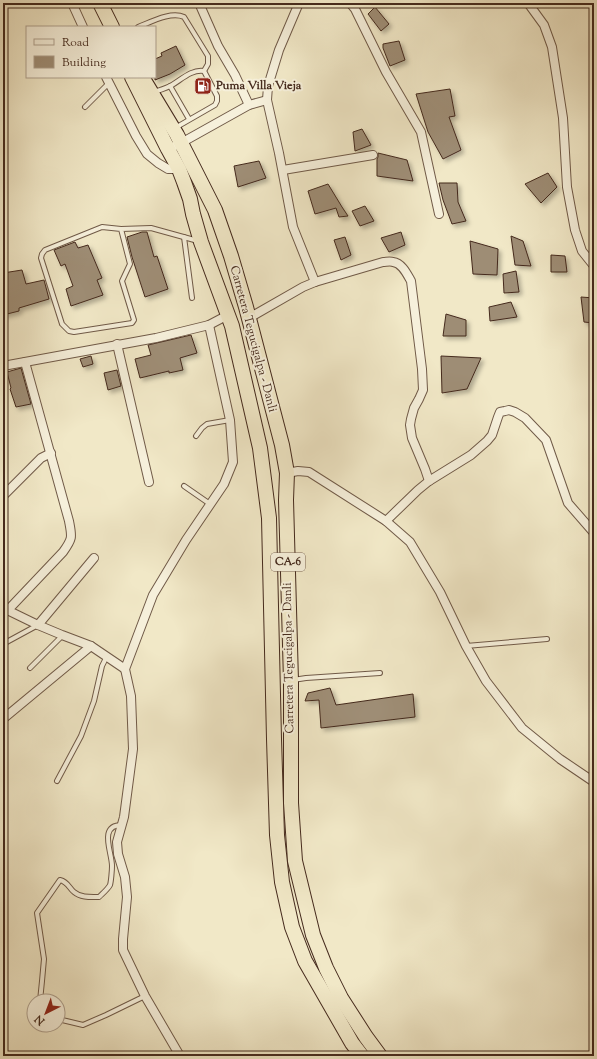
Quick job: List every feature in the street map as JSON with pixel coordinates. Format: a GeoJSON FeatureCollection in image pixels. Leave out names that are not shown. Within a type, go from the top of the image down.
{"type":"FeatureCollection","features":[{"type":"Feature","properties":{"kind":"highway"},"geometry":{"type":"LineString","coordinates":[[103,4],[112,26]]}},
{"type":"Feature","properties":{"kind":"highway","name":"Carretera Tegucigalpa - Danli"},"geometry":{"type":"LineString","coordinates":[[132,78],[179,169],[190,199],[201,242],[232,326],[260,448],[269,518],[277,835],[282,882],[292,927],[305,961],[352,1043],[362,1056]]}},
{"type":"Feature","properties":{"kind":"highway","name":"Carretera Tegucigalpa - Danli"},"geometry":{"type":"LineString","coordinates":[[143,78],[181,143],[215,210],[249,318],[282,445],[287,473],[286,500],[291,681],[290,803],[294,861],[313,935],[326,968],[341,998],[380,1056]]}},
{"type":"Feature","properties":{"kind":"highway"},"geometry":{"type":"LineString","coordinates":[[193,214],[199,218],[207,219],[215,210]]}},
{"type":"Feature","properties":{"kind":"highway"},"geometry":{"type":"LineString","coordinates":[[201,242],[205,235],[209,232],[218,232],[224,236]]}},
{"type":"Feature","properties":{"kind":"highway"},"geometry":{"type":"LineString","coordinates":[[260,448],[265,455],[269,455],[277,452],[282,445]]}},
{"type":"Feature","properties":{"kind":"highway"},"geometry":{"type":"LineString","coordinates":[[263,476],[268,470],[275,466],[283,468],[287,473]]}},
{"type":"Feature","properties":{"kind":"street"},"geometry":{"type":"LineString","coordinates":[[72,3],[83,26]]}},
{"type":"Feature","properties":{"kind":"street"},"geometry":{"type":"LineString","coordinates":[[199,3],[218,46],[235,75],[249,105]]}},
{"type":"Feature","properties":{"kind":"street"},"geometry":{"type":"LineString","coordinates":[[299,3],[279,50],[268,86],[267,100],[283,170],[293,227],[315,282]]}},
{"type":"Feature","properties":{"kind":"street"},"geometry":{"type":"LineString","coordinates":[[350,3],[355,9],[386,72],[421,132],[439,214]]}},
{"type":"Feature","properties":{"kind":"street"},"geometry":{"type":"LineString","coordinates":[[528,3],[544,25],[552,47],[563,118],[567,187],[575,230],[582,251],[594,266]]}},
{"type":"Feature","properties":{"kind":"street"},"geometry":{"type":"LineString","coordinates":[[107,80],[147,154],[168,169],[179,169]]}},
{"type":"Feature","properties":{"kind":"street"},"geometry":{"type":"LineString","coordinates":[[168,149],[249,105],[267,100]]}},
{"type":"Feature","properties":{"kind":"street"},"geometry":{"type":"LineString","coordinates":[[283,170],[374,155]]}},
{"type":"Feature","properties":{"kind":"street"},"geometry":{"type":"LineString","coordinates":[[249,318],[303,287],[315,282],[382,262],[394,262],[404,269],[411,281],[422,369],[423,390],[414,408],[410,419],[410,425],[412,438],[429,482]]}},
{"type":"Feature","properties":{"kind":"street"},"geometry":{"type":"LineString","coordinates":[[3,366],[156,338],[209,325],[228,315]]}},
{"type":"Feature","properties":{"kind":"street"},"geometry":{"type":"LineString","coordinates":[[180,1056],[145,996],[123,950],[127,897],[125,877],[118,854],[117,842],[122,825],[132,749],[131,696],[125,669],[153,595],[186,540],[224,484],[233,462],[230,420],[209,325]]}},
{"type":"Feature","properties":{"kind":"street"},"geometry":{"type":"LineString","coordinates":[[118,344],[149,482]]}},
{"type":"Feature","properties":{"kind":"street"},"geometry":{"type":"LineString","coordinates":[[26,362],[72,536],[63,552],[6,609],[38,625],[92,646],[125,669]]}},
{"type":"Feature","properties":{"kind":"street"},"geometry":{"type":"LineString","coordinates":[[386,521],[418,490],[471,455],[487,441],[492,435],[500,412],[509,410],[525,418],[546,440],[568,503],[594,533]]}},
{"type":"Feature","properties":{"kind":"street"},"geometry":{"type":"LineString","coordinates":[[3,496],[41,458],[51,453]]}},
{"type":"Feature","properties":{"kind":"street"},"geometry":{"type":"LineString","coordinates":[[287,473],[298,471],[310,472],[386,521],[410,542],[440,592],[466,646],[486,681],[522,728],[560,759],[594,782]]}},
{"type":"Feature","properties":{"kind":"street"},"geometry":{"type":"LineString","coordinates":[[38,625],[94,558]]}},
{"type":"Feature","properties":{"kind":"street"},"geometry":{"type":"LineString","coordinates":[[3,719],[92,646]]}},
{"type":"Feature","properties":{"kind":"lane"},"geometry":{"type":"LineString","coordinates":[[141,26],[172,15],[180,15],[184,17],[208,56],[208,64],[204,70]]}},
{"type":"Feature","properties":{"kind":"lane"},"geometry":{"type":"LineString","coordinates":[[152,93],[170,86],[194,72],[204,70]]}},
{"type":"Feature","properties":{"kind":"lane"},"geometry":{"type":"LineString","coordinates":[[173,129],[215,105],[217,96],[204,70]]}},
{"type":"Feature","properties":{"kind":"lane"},"geometry":{"type":"LineString","coordinates":[[85,107],[106,84],[107,80]]}},
{"type":"Feature","properties":{"kind":"lane"},"geometry":{"type":"LineString","coordinates":[[170,86],[189,119]]}},
{"type":"Feature","properties":{"kind":"lane"},"geometry":{"type":"LineString","coordinates":[[121,229],[130,264],[122,281],[134,320],[132,323],[74,332],[69,331],[62,324],[41,258],[42,254],[46,250],[102,227],[121,229],[151,228],[201,242]]}},
{"type":"Feature","properties":{"kind":"lane"},"geometry":{"type":"LineString","coordinates":[[184,237],[192,298]]}},
{"type":"Feature","properties":{"kind":"lane"},"geometry":{"type":"LineString","coordinates":[[196,436],[207,424],[230,420]]}},
{"type":"Feature","properties":{"kind":"lane"},"geometry":{"type":"LineString","coordinates":[[184,486],[210,504]]}},
{"type":"Feature","properties":{"kind":"lane"},"geometry":{"type":"LineString","coordinates":[[3,644],[38,625]]}},
{"type":"Feature","properties":{"kind":"lane"},"geometry":{"type":"LineString","coordinates":[[30,668],[62,635]]}},
{"type":"Feature","properties":{"kind":"lane"},"geometry":{"type":"LineString","coordinates":[[466,646],[547,639]]}},
{"type":"Feature","properties":{"kind":"lane"},"geometry":{"type":"LineString","coordinates":[[57,781],[81,736],[94,701],[102,666],[107,656]]}},
{"type":"Feature","properties":{"kind":"lane"},"geometry":{"type":"LineString","coordinates":[[291,681],[306,678],[380,673]]}},
{"type":"Feature","properties":{"kind":"lane"},"geometry":{"type":"LineString","coordinates":[[41,993],[44,959],[37,913],[60,880],[65,881],[74,893],[86,898],[99,897],[110,885],[112,866],[108,837],[110,829],[116,825],[122,825]]}},
{"type":"Feature","properties":{"kind":"lane"},"geometry":{"type":"LineString","coordinates":[[66,1021],[83,1025],[145,996]]}},
{"type":"Feature","properties":{"kind":"building"},"geometry":{"type":"Polygon","coordinates":[[[375,7],[389,24],[381,31],[368,14],[375,7]]]}},
{"type":"Feature","properties":{"kind":"building"},"geometry":{"type":"Polygon","coordinates":[[[399,41],[405,60],[390,66],[383,48],[383,44],[399,41]]]}},
{"type":"Feature","properties":{"kind":"building"},"geometry":{"type":"Polygon","coordinates":[[[176,46],[185,65],[170,74],[155,80],[156,59],[162,56],[161,53],[176,46]]]}},
{"type":"Feature","properties":{"kind":"building"},"geometry":{"type":"Polygon","coordinates":[[[450,89],[455,116],[449,117],[461,150],[443,159],[428,132],[416,94],[450,89]]]}},
{"type":"Feature","properties":{"kind":"building"},"geometry":{"type":"Polygon","coordinates":[[[362,129],[371,145],[355,151],[353,132],[362,129]]]}},
{"type":"Feature","properties":{"kind":"building"},"geometry":{"type":"Polygon","coordinates":[[[378,153],[407,160],[413,181],[377,176],[378,153]]]}},
{"type":"Feature","properties":{"kind":"building"},"geometry":{"type":"Polygon","coordinates":[[[259,161],[266,178],[238,187],[234,166],[259,161]]]}},
{"type":"Feature","properties":{"kind":"building"},"geometry":{"type":"Polygon","coordinates":[[[548,173],[557,187],[541,203],[525,184],[548,173]]]}},
{"type":"Feature","properties":{"kind":"building"},"geometry":{"type":"Polygon","coordinates":[[[439,183],[457,183],[458,202],[466,221],[452,224],[443,200],[439,183]]]}},
{"type":"Feature","properties":{"kind":"building"},"geometry":{"type":"Polygon","coordinates":[[[328,184],[348,216],[339,217],[336,208],[315,214],[308,191],[328,184]]]}},
{"type":"Feature","properties":{"kind":"building"},"geometry":{"type":"Polygon","coordinates":[[[365,206],[374,221],[360,226],[352,211],[365,206]]]}},
{"type":"Feature","properties":{"kind":"building"},"geometry":{"type":"Polygon","coordinates":[[[142,232],[147,232],[154,257],[157,256],[168,289],[145,297],[127,237],[142,232]]]}},
{"type":"Feature","properties":{"kind":"building"},"geometry":{"type":"Polygon","coordinates":[[[401,232],[405,245],[389,252],[381,238],[401,232]]]}},
{"type":"Feature","properties":{"kind":"building"},"geometry":{"type":"Polygon","coordinates":[[[511,236],[523,241],[531,266],[515,265],[511,236]]]}},
{"type":"Feature","properties":{"kind":"building"},"geometry":{"type":"Polygon","coordinates":[[[345,237],[351,255],[341,260],[334,240],[345,237]]]}},
{"type":"Feature","properties":{"kind":"building"},"geometry":{"type":"Polygon","coordinates":[[[470,241],[498,249],[497,275],[473,274],[470,241]]]}},
{"type":"Feature","properties":{"kind":"building"},"geometry":{"type":"Polygon","coordinates":[[[75,242],[78,248],[88,245],[102,278],[97,280],[103,295],[71,306],[66,289],[73,286],[65,264],[61,266],[54,250],[75,242]]]}},
{"type":"Feature","properties":{"kind":"building"},"geometry":{"type":"Polygon","coordinates":[[[551,255],[565,256],[567,272],[551,272],[551,255]]]}},
{"type":"Feature","properties":{"kind":"building"},"geometry":{"type":"Polygon","coordinates":[[[22,270],[26,284],[44,280],[49,299],[19,308],[19,311],[3,315],[3,273],[22,270]]]}},
{"type":"Feature","properties":{"kind":"building"},"geometry":{"type":"Polygon","coordinates":[[[516,271],[519,292],[504,293],[503,274],[516,271]]]}},
{"type":"Feature","properties":{"kind":"building"},"geometry":{"type":"Polygon","coordinates":[[[581,297],[594,298],[594,323],[584,322],[581,297]]]}},
{"type":"Feature","properties":{"kind":"building"},"geometry":{"type":"Polygon","coordinates":[[[511,302],[517,317],[490,321],[489,307],[511,302]]]}},
{"type":"Feature","properties":{"kind":"building"},"geometry":{"type":"Polygon","coordinates":[[[446,314],[466,320],[466,336],[443,336],[446,314]]]}},
{"type":"Feature","properties":{"kind":"building"},"geometry":{"type":"Polygon","coordinates":[[[191,335],[197,353],[180,358],[183,370],[169,373],[169,371],[140,378],[135,359],[151,355],[148,345],[191,335]]]}},
{"type":"Feature","properties":{"kind":"building"},"geometry":{"type":"Polygon","coordinates":[[[91,356],[93,364],[83,367],[80,359],[91,356]]]}},
{"type":"Feature","properties":{"kind":"building"},"geometry":{"type":"Polygon","coordinates":[[[441,356],[481,358],[467,389],[442,393],[441,356]]]}},
{"type":"Feature","properties":{"kind":"building"},"geometry":{"type":"Polygon","coordinates":[[[21,368],[31,404],[16,407],[10,389],[7,372],[21,368]]]}},
{"type":"Feature","properties":{"kind":"building"},"geometry":{"type":"Polygon","coordinates":[[[117,370],[121,386],[108,390],[104,373],[117,370]]]}},
{"type":"Feature","properties":{"kind":"building"},"geometry":{"type":"Polygon","coordinates":[[[330,688],[336,705],[413,694],[415,717],[321,728],[319,700],[305,701],[308,693],[330,688]]]}},
{"type":"Feature","properties":{"kind":"place","name":"Puma Villa Vieja"},"geometry":{"type":"Point","coordinates":[203,86]}}]}
